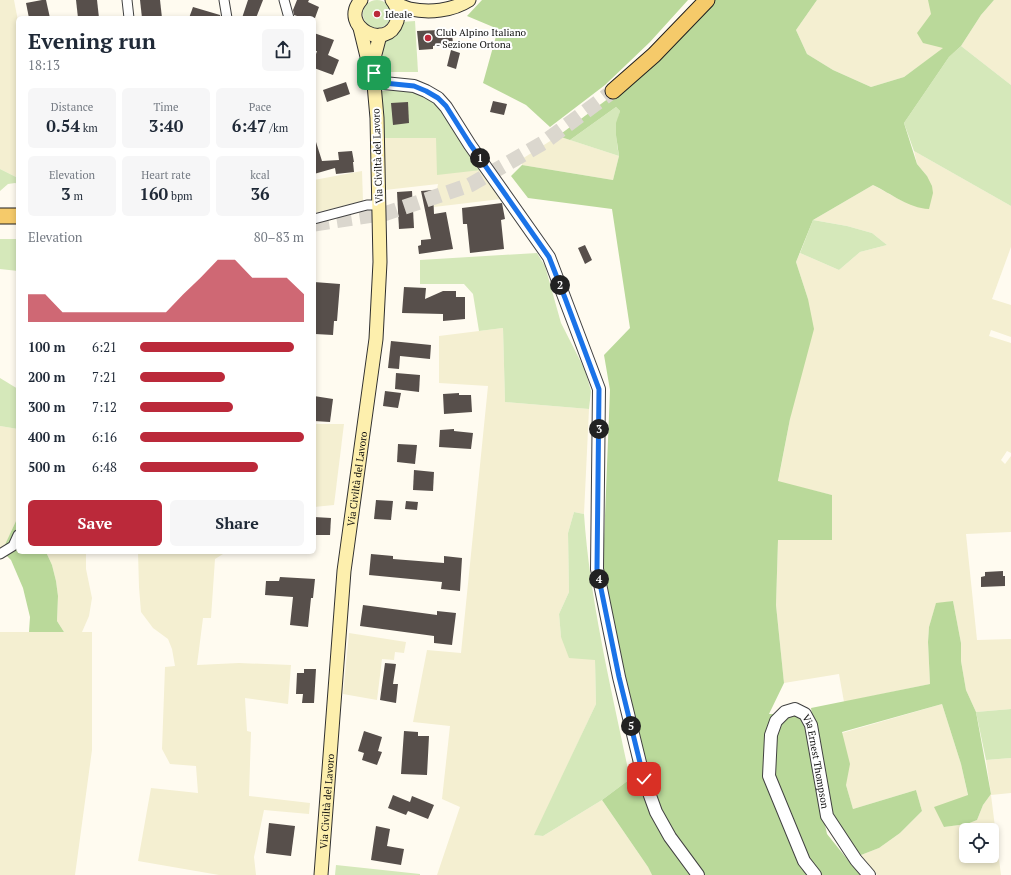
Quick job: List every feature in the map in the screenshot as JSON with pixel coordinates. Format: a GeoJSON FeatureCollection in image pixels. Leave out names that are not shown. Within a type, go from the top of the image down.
{"type":"FeatureCollection","features":[{"type":"Feature","properties":{"kind":"main road"},"geometry":{"type":"LineString","coordinates":[[394,2],[410,9],[430,10],[449,9],[469,0]]}},
{"type":"Feature","properties":{"kind":"main road"},"geometry":{"type":"LineString","coordinates":[[613,91],[654,55],[708,0]]}},
{"type":"Feature","properties":{"kind":"main road"},"geometry":{"type":"LineString","coordinates":[[360,28],[366,33],[373,35],[380,35],[392,29],[398,17],[398,10],[394,2]]}},
{"type":"Feature","properties":{"kind":"main road","name":"Via Civiltà del Lavoro"},"geometry":{"type":"LineString","coordinates":[[358,3],[355,15],[360,28],[374,82]]}},
{"type":"Feature","properties":{"kind":"main road"},"geometry":{"type":"LineString","coordinates":[[396,23],[412,15],[430,10]]}},
{"type":"Feature","properties":{"kind":"main road","name":"Via Civiltà del Lavoro"},"geometry":{"type":"LineString","coordinates":[[321,875],[344,571],[376,339],[380,262],[377,118],[374,82],[375,54],[380,35]]}},
{"type":"Feature","properties":{"kind":"main road"},"geometry":{"type":"LineString","coordinates":[[0,216],[16,216]]}},
{"type":"Feature","properties":{"kind":"street"},"geometry":{"type":"LineString","coordinates":[[128,0],[129,16]]}},
{"type":"Feature","properties":{"kind":"street"},"geometry":{"type":"LineString","coordinates":[[224,0],[227,16]]}},
{"type":"Feature","properties":{"kind":"street"},"geometry":{"type":"LineString","coordinates":[[284,0],[288,16]]}},
{"type":"Feature","properties":{"kind":"street"},"geometry":{"type":"LineString","coordinates":[[374,82],[414,86],[438,98],[446,106],[470,144],[549,257],[599,389],[597,569],[619,677],[644,779],[656,812],[670,837],[698,875]]}},
{"type":"Feature","properties":{"kind":"street"},"geometry":{"type":"LineString","coordinates":[[316,218],[367,205],[379,205]]}},
{"type":"Feature","properties":{"kind":"street"},"geometry":{"type":"LineString","coordinates":[[0,554],[13,546],[16,539]]}},
{"type":"Feature","properties":{"kind":"street","name":"Via Ernest Thompson"},"geometry":{"type":"LineString","coordinates":[[815,875],[804,861],[769,776],[771,735],[776,721],[785,712],[795,709],[805,714],[811,725],[826,816],[856,860],[869,875]]}},
{"type":"Feature","properties":{"kind":"shaded area"},"geometry":{"type":"Polygon","coordinates":[[[0,0],[14,0],[17,16],[16,177],[0,169],[0,0]]]}},
{"type":"Feature","properties":{"kind":"shaded area"},"geometry":{"type":"Polygon","coordinates":[[[817,0],[930,0],[944,48],[904,77],[871,87],[833,70],[807,54],[796,30],[817,0]]]}},
{"type":"Feature","properties":{"kind":"shaded area"},"geometry":{"type":"Polygon","coordinates":[[[994,0],[1011,0],[1011,85],[961,46],[981,15],[994,0]]]}},
{"type":"Feature","properties":{"kind":"shaded area"},"geometry":{"type":"Polygon","coordinates":[[[558,136],[619,156],[613,180],[522,165],[522,159],[558,136]]]}},
{"type":"Feature","properties":{"kind":"shaded area"},"geometry":{"type":"Polygon","coordinates":[[[383,138],[436,138],[481,170],[501,199],[434,207],[438,184],[385,190],[383,138]]]}},
{"type":"Feature","properties":{"kind":"shaded area"},"geometry":{"type":"Polygon","coordinates":[[[914,151],[1011,206],[1011,247],[992,299],[1011,305],[1011,337],[991,330],[989,336],[1011,343],[1011,453],[1007,451],[1001,460],[1005,464],[1011,456],[1011,532],[966,534],[977,640],[1011,639],[1011,709],[976,712],[966,690],[961,661],[961,643],[953,601],[936,604],[929,627],[928,642],[930,684],[844,702],[839,674],[784,683],[776,605],[778,540],[832,539],[832,495],[778,482],[790,419],[808,299],[796,262],[800,253],[839,270],[860,252],[887,245],[872,233],[847,226],[813,220],[873,185],[904,202],[927,176],[917,164],[914,151]]]}},
{"type":"Feature","properties":{"kind":"shaded area"},"geometry":{"type":"Polygon","coordinates":[[[362,171],[363,201],[316,213],[316,180],[362,171]]]}},
{"type":"Feature","properties":{"kind":"shaded area"},"geometry":{"type":"Polygon","coordinates":[[[503,328],[505,402],[589,409],[584,514],[574,512],[568,533],[569,592],[559,614],[561,637],[595,659],[596,704],[535,835],[543,836],[602,800],[652,875],[437,875],[460,807],[442,799],[450,726],[413,722],[427,650],[461,653],[488,386],[439,383],[439,336],[503,328]]]}},
{"type":"Feature","properties":{"kind":"shaded area"},"geometry":{"type":"Polygon","coordinates":[[[316,424],[344,424],[334,505],[316,507],[316,424]]]}},
{"type":"Feature","properties":{"kind":"shaded area"},"geometry":{"type":"Polygon","coordinates":[[[0,426],[16,429],[16,521],[0,556],[0,426]]]}},
{"type":"Feature","properties":{"kind":"shaded area"},"geometry":{"type":"Polygon","coordinates":[[[47,554],[86,554],[86,569],[92,598],[89,616],[82,632],[92,632],[92,750],[75,875],[0,875],[0,632],[64,632],[57,621],[58,596],[52,565],[47,554]]]}},
{"type":"Feature","properties":{"kind":"shaded area"},"geometry":{"type":"Polygon","coordinates":[[[138,554],[223,554],[215,559],[211,618],[203,618],[197,665],[239,663],[291,665],[288,704],[245,698],[247,731],[251,732],[249,796],[310,803],[309,814],[264,810],[254,857],[256,875],[219,875],[138,861],[151,788],[198,793],[196,766],[170,764],[162,749],[165,667],[175,666],[172,649],[168,639],[153,628],[141,612],[138,554]]]}},
{"type":"Feature","properties":{"kind":"shaded area"},"geometry":{"type":"Polygon","coordinates":[[[349,633],[406,642],[404,653],[395,652],[394,660],[382,659],[377,700],[343,694],[349,633]]]}},
{"type":"Feature","properties":{"kind":"shaded area"},"geometry":{"type":"Polygon","coordinates":[[[942,704],[961,764],[968,796],[944,827],[959,825],[959,863],[999,863],[999,859],[1001,875],[877,875],[861,855],[879,848],[900,833],[922,811],[916,790],[853,809],[846,785],[842,733],[942,704]]]}},
{"type":"Feature","properties":{"kind":"shaded area"},"geometry":{"type":"Polygon","coordinates":[[[1011,758],[1011,793],[991,795],[994,823],[970,823],[977,820],[983,805],[991,794],[986,760],[1011,758]]]}},
{"type":"Feature","properties":{"kind":"green space"},"geometry":{"type":"Polygon","coordinates":[[[377,0],[387,4],[391,14],[387,24],[377,28],[367,24],[363,14],[367,4],[377,0]]]}},
{"type":"Feature","properties":{"kind":"green space"},"geometry":{"type":"Polygon","coordinates":[[[482,0],[688,0],[650,42],[605,85],[550,127],[526,105],[483,83],[498,29],[467,16],[482,0]]]}},
{"type":"Feature","properties":{"kind":"green space"},"geometry":{"type":"Polygon","coordinates":[[[715,0],[817,0],[796,30],[807,54],[833,70],[871,87],[904,77],[943,48],[923,43],[917,33],[931,14],[928,0],[994,0],[981,15],[961,46],[949,57],[904,123],[917,164],[927,176],[932,186],[933,193],[929,209],[907,203],[873,185],[813,220],[796,262],[808,299],[814,329],[790,419],[778,481],[832,495],[832,540],[778,540],[776,605],[784,683],[769,714],[796,714],[805,721],[827,834],[860,875],[652,875],[602,800],[630,779],[637,792],[603,566],[610,390],[604,355],[630,328],[612,209],[528,198],[511,176],[522,165],[613,180],[619,156],[616,123],[620,111],[616,107],[570,140],[558,136],[609,98],[681,37],[715,0]]]}},
{"type":"Feature","properties":{"kind":"green space"},"geometry":{"type":"Polygon","coordinates":[[[415,21],[418,72],[382,72],[383,44],[401,22],[415,21]]]}},
{"type":"Feature","properties":{"kind":"green space"},"geometry":{"type":"Polygon","coordinates":[[[961,46],[1011,85],[1011,206],[914,151],[904,123],[949,57],[961,46]]]}},
{"type":"Feature","properties":{"kind":"green space"},"geometry":{"type":"Polygon","coordinates":[[[403,90],[423,94],[440,107],[481,170],[437,175],[436,138],[383,138],[382,91],[403,90]]]}},
{"type":"Feature","properties":{"kind":"green space"},"geometry":{"type":"Polygon","coordinates":[[[616,107],[620,111],[616,134],[619,156],[570,140],[616,107]]]}},
{"type":"Feature","properties":{"kind":"green space"},"geometry":{"type":"Polygon","coordinates":[[[0,169],[16,177],[16,183],[8,184],[0,191],[0,169]]]}},
{"type":"Feature","properties":{"kind":"green space"},"geometry":{"type":"Polygon","coordinates":[[[813,220],[847,226],[872,233],[887,245],[860,252],[839,270],[800,253],[813,220]]]}},
{"type":"Feature","properties":{"kind":"green space"},"geometry":{"type":"Polygon","coordinates":[[[0,239],[16,239],[16,271],[0,269],[0,239]]]}},
{"type":"Feature","properties":{"kind":"green space"},"geometry":{"type":"Polygon","coordinates":[[[537,253],[545,266],[561,323],[585,370],[591,391],[589,409],[505,402],[503,328],[479,331],[473,294],[464,284],[420,284],[420,260],[537,253]]]}},
{"type":"Feature","properties":{"kind":"green space"},"geometry":{"type":"Polygon","coordinates":[[[0,378],[16,388],[16,429],[0,426],[0,378]]]}},
{"type":"Feature","properties":{"kind":"green space"},"geometry":{"type":"Polygon","coordinates":[[[574,512],[584,514],[596,614],[630,779],[602,800],[543,836],[534,835],[596,704],[595,660],[569,658],[561,637],[559,614],[569,592],[568,533],[574,512]]]}},
{"type":"Feature","properties":{"kind":"green space"},"geometry":{"type":"Polygon","coordinates":[[[16,521],[16,554],[47,554],[52,565],[56,581],[58,596],[57,621],[64,632],[29,632],[30,617],[23,588],[11,560],[2,551],[16,521]]]}},
{"type":"Feature","properties":{"kind":"green space"},"geometry":{"type":"Polygon","coordinates":[[[953,601],[961,643],[961,661],[966,690],[976,712],[991,794],[983,805],[977,820],[970,823],[959,823],[959,825],[944,827],[934,807],[968,795],[961,764],[942,704],[842,732],[850,764],[846,785],[853,809],[916,790],[922,811],[900,833],[879,848],[861,855],[829,812],[811,708],[930,684],[928,642],[929,627],[936,603],[953,601]]]}},
{"type":"Feature","properties":{"kind":"green space"},"geometry":{"type":"Polygon","coordinates":[[[1011,709],[1011,758],[986,760],[976,712],[1011,709]]]}},
{"type":"Feature","properties":{"kind":"green space"},"geometry":{"type":"Polygon","coordinates":[[[336,865],[420,874],[420,875],[335,875],[336,865]]]}},
{"type":"Feature","properties":{"kind":"building"},"geometry":{"type":"Polygon","coordinates":[[[46,0],[50,16],[29,16],[26,3],[46,0]]]}},
{"type":"Feature","properties":{"kind":"building"},"geometry":{"type":"Polygon","coordinates":[[[76,0],[97,0],[99,16],[78,16],[76,0]]]}},
{"type":"Feature","properties":{"kind":"building"},"geometry":{"type":"Polygon","coordinates":[[[140,0],[160,0],[162,16],[142,16],[140,0]]]}},
{"type":"Feature","properties":{"kind":"building"},"geometry":{"type":"Polygon","coordinates":[[[248,0],[263,0],[257,16],[243,16],[248,0]]]}},
{"type":"Feature","properties":{"kind":"building"},"geometry":{"type":"Polygon","coordinates":[[[297,0],[309,0],[308,2],[319,7],[316,16],[297,16],[294,15],[293,10],[297,0]]]}},
{"type":"Feature","properties":{"kind":"building"},"geometry":{"type":"Polygon","coordinates":[[[193,7],[220,16],[190,16],[193,7]]]}},
{"type":"Feature","properties":{"kind":"building"},"geometry":{"type":"Polygon","coordinates":[[[439,30],[439,34],[452,33],[453,44],[433,46],[433,49],[419,50],[417,31],[439,30]]]}},
{"type":"Feature","properties":{"kind":"building"},"geometry":{"type":"Polygon","coordinates":[[[316,34],[334,40],[328,55],[339,60],[333,75],[316,69],[316,34]]]}},
{"type":"Feature","properties":{"kind":"building"},"geometry":{"type":"Polygon","coordinates":[[[451,50],[460,53],[456,69],[447,66],[451,50]]]}},
{"type":"Feature","properties":{"kind":"building"},"geometry":{"type":"Polygon","coordinates":[[[346,82],[350,94],[327,102],[323,90],[346,82]]]}},
{"type":"Feature","properties":{"kind":"building"},"geometry":{"type":"Polygon","coordinates":[[[493,101],[507,104],[504,115],[490,112],[493,101]]]}},
{"type":"Feature","properties":{"kind":"building"},"geometry":{"type":"Polygon","coordinates":[[[408,102],[409,123],[393,125],[391,103],[408,102]]]}},
{"type":"Feature","properties":{"kind":"building"},"geometry":{"type":"Polygon","coordinates":[[[316,142],[322,161],[339,160],[338,152],[352,151],[354,172],[336,174],[335,168],[316,173],[316,142]]]}},
{"type":"Feature","properties":{"kind":"building"},"geometry":{"type":"Polygon","coordinates":[[[433,190],[434,214],[446,212],[453,249],[419,254],[418,246],[421,245],[421,240],[431,239],[421,191],[433,190]]]}},
{"type":"Feature","properties":{"kind":"building"},"geometry":{"type":"Polygon","coordinates":[[[412,191],[414,228],[399,229],[397,192],[412,191]]]}},
{"type":"Feature","properties":{"kind":"building"},"geometry":{"type":"Polygon","coordinates":[[[502,203],[505,219],[501,220],[504,249],[470,253],[467,224],[463,224],[462,208],[502,203]]]}},
{"type":"Feature","properties":{"kind":"building"},"geometry":{"type":"Polygon","coordinates":[[[585,245],[592,260],[585,264],[578,248],[585,245]]]}},
{"type":"Feature","properties":{"kind":"building"},"geometry":{"type":"Polygon","coordinates":[[[316,282],[340,284],[337,321],[334,321],[333,335],[316,334],[316,282]]]}},
{"type":"Feature","properties":{"kind":"building"},"geometry":{"type":"Polygon","coordinates":[[[404,287],[426,288],[425,299],[443,291],[456,291],[456,297],[465,297],[465,319],[443,321],[443,314],[402,313],[404,287]]]}},
{"type":"Feature","properties":{"kind":"building"},"geometry":{"type":"Polygon","coordinates":[[[391,341],[431,345],[430,359],[400,356],[399,369],[388,368],[391,341]]]}},
{"type":"Feature","properties":{"kind":"building"},"geometry":{"type":"Polygon","coordinates":[[[396,373],[420,375],[419,392],[395,389],[396,373]]]}},
{"type":"Feature","properties":{"kind":"building"},"geometry":{"type":"Polygon","coordinates":[[[385,391],[401,393],[398,408],[383,406],[385,391]]]}},
{"type":"Feature","properties":{"kind":"building"},"geometry":{"type":"Polygon","coordinates":[[[459,393],[459,395],[471,395],[472,412],[444,414],[443,394],[459,393]]]}},
{"type":"Feature","properties":{"kind":"building"},"geometry":{"type":"Polygon","coordinates":[[[316,396],[333,399],[330,422],[316,421],[316,396]]]}},
{"type":"Feature","properties":{"kind":"building"},"geometry":{"type":"Polygon","coordinates":[[[454,429],[454,431],[473,433],[471,449],[439,447],[440,430],[454,429]]]}},
{"type":"Feature","properties":{"kind":"building"},"geometry":{"type":"Polygon","coordinates":[[[398,444],[417,445],[415,464],[397,462],[398,444]]]}},
{"type":"Feature","properties":{"kind":"building"},"geometry":{"type":"Polygon","coordinates":[[[414,470],[434,472],[433,491],[413,490],[414,470]]]}},
{"type":"Feature","properties":{"kind":"building"},"geometry":{"type":"Polygon","coordinates":[[[376,500],[393,501],[391,520],[374,519],[376,500]]]}},
{"type":"Feature","properties":{"kind":"building"},"geometry":{"type":"Polygon","coordinates":[[[406,501],[418,502],[417,510],[405,509],[406,501]]]}},
{"type":"Feature","properties":{"kind":"building"},"geometry":{"type":"Polygon","coordinates":[[[316,517],[331,518],[330,535],[316,535],[316,517]]]}},
{"type":"Feature","properties":{"kind":"building"},"geometry":{"type":"Polygon","coordinates":[[[371,554],[393,556],[393,559],[444,563],[444,556],[462,558],[460,591],[441,589],[442,582],[369,575],[371,554]]]}},
{"type":"Feature","properties":{"kind":"building"},"geometry":{"type":"Polygon","coordinates":[[[1003,571],[1003,576],[1005,576],[1005,586],[981,587],[981,577],[985,576],[985,572],[1003,571]]]}},
{"type":"Feature","properties":{"kind":"building"},"geometry":{"type":"Polygon","coordinates":[[[280,577],[315,579],[313,598],[311,598],[308,627],[290,625],[293,597],[265,595],[266,581],[279,581],[280,577]]]}},
{"type":"Feature","properties":{"kind":"building"},"geometry":{"type":"Polygon","coordinates":[[[363,605],[437,615],[437,611],[456,613],[452,645],[434,643],[434,636],[360,626],[363,605]]]}},
{"type":"Feature","properties":{"kind":"building"},"geometry":{"type":"Polygon","coordinates":[[[385,663],[396,664],[393,684],[398,684],[396,703],[380,700],[385,663]]]}},
{"type":"Feature","properties":{"kind":"building"},"geometry":{"type":"Polygon","coordinates":[[[304,669],[316,669],[314,703],[302,703],[303,694],[296,694],[297,673],[304,673],[304,669]]]}},
{"type":"Feature","properties":{"kind":"building"},"geometry":{"type":"Polygon","coordinates":[[[364,731],[382,737],[378,751],[382,752],[377,765],[362,760],[364,753],[358,751],[364,731]]]}},
{"type":"Feature","properties":{"kind":"building"},"geometry":{"type":"Polygon","coordinates":[[[404,731],[418,732],[418,736],[429,736],[427,775],[401,774],[404,731]]]}},
{"type":"Feature","properties":{"kind":"building"},"geometry":{"type":"Polygon","coordinates":[[[393,795],[410,802],[412,796],[434,805],[428,819],[408,811],[406,815],[388,808],[393,795]]]}},
{"type":"Feature","properties":{"kind":"building"},"geometry":{"type":"Polygon","coordinates":[[[269,823],[295,826],[291,856],[266,853],[269,823]]]}},
{"type":"Feature","properties":{"kind":"building"},"geometry":{"type":"Polygon","coordinates":[[[376,826],[390,829],[387,846],[404,849],[401,865],[371,860],[376,826]]]}},
{"type":"Feature","properties":{"kind":"tunnel"},"geometry":{"type":"LineString","coordinates":[[316,224],[387,213],[470,185],[543,143],[613,91]]}},
{"type":"Feature","properties":{"kind":"place","name":"Ideale"},"geometry":{"type":"Point","coordinates":[377,14]}},
{"type":"Feature","properties":{"kind":"place","name":"Club Alpino Italiano - Sezione Ortona"},"geometry":{"type":"Point","coordinates":[428,38]}},
{"type":"Feature","properties":{"kind":"route"},"geometry":{"type":"LineString","coordinates":[[374,73],[374,82],[414,86],[438,98],[446,106],[470,144],[549,257],[565,298],[599,389],[597,569],[619,677],[644,779]]}}]}
